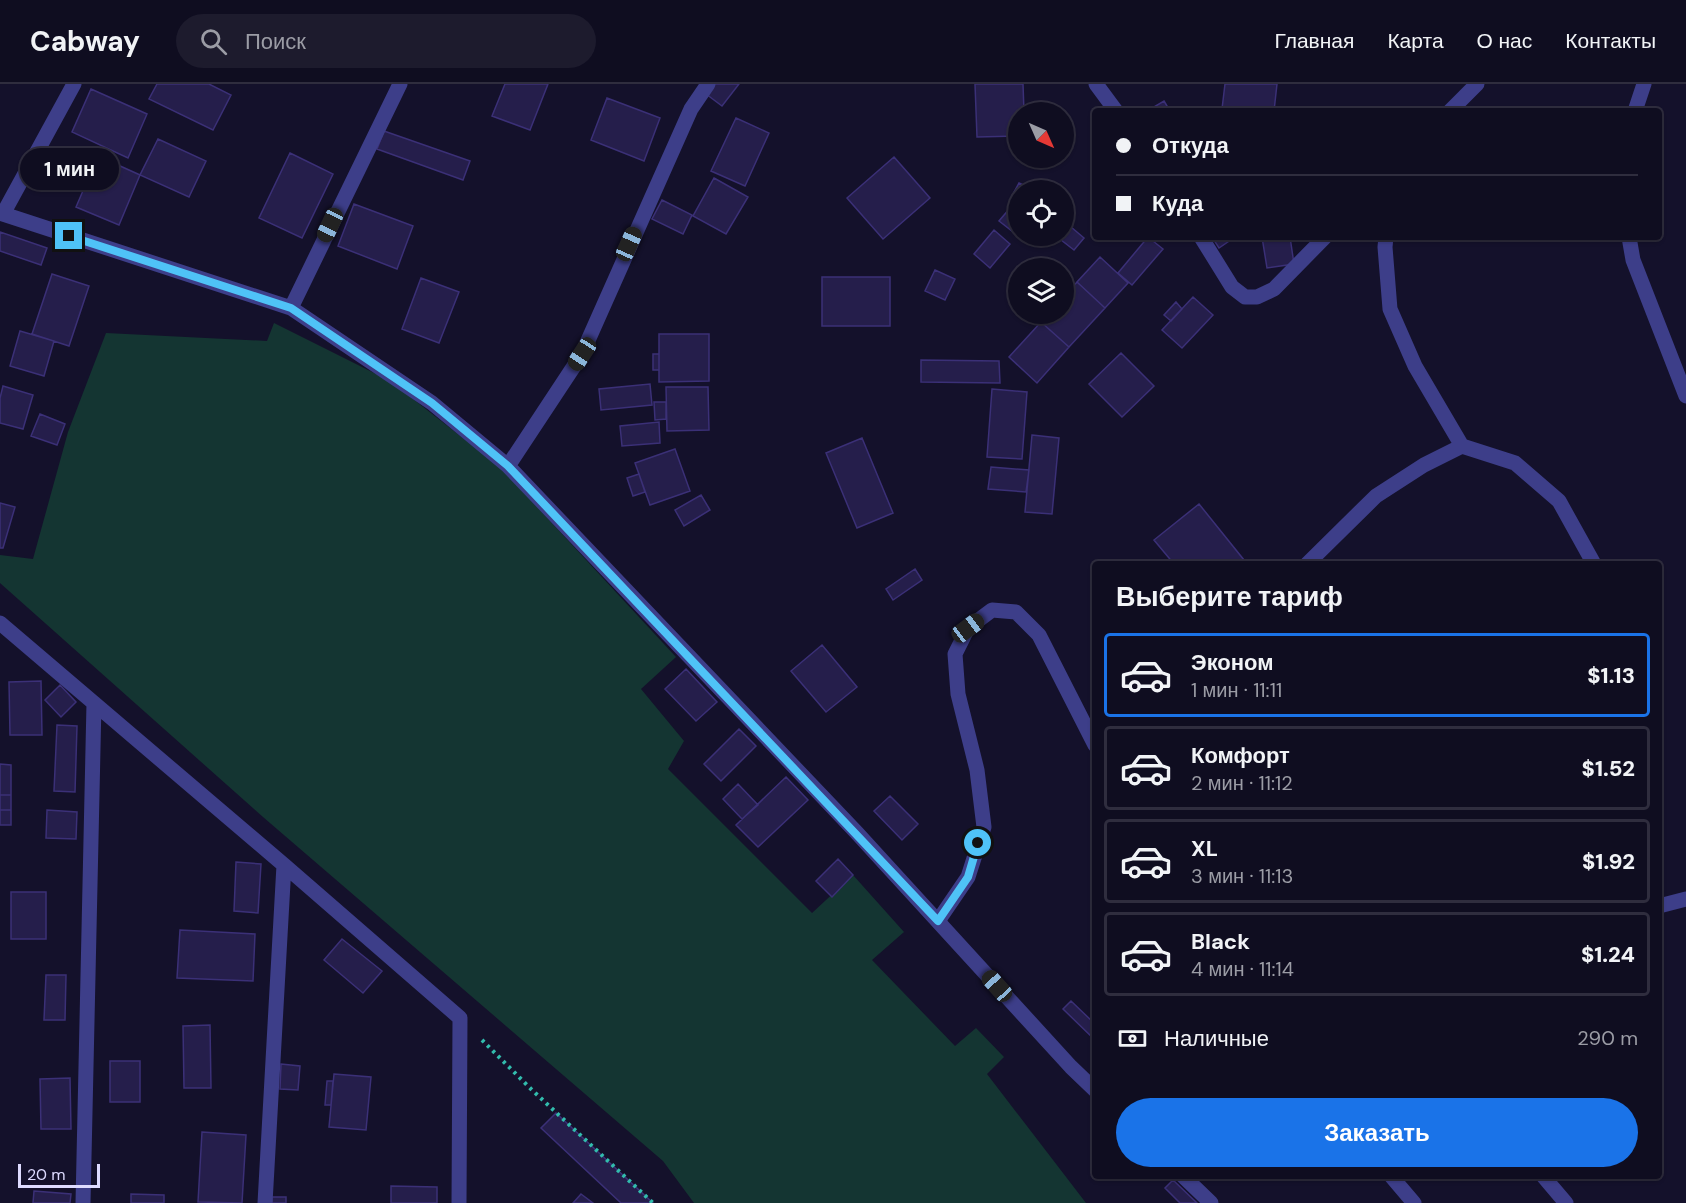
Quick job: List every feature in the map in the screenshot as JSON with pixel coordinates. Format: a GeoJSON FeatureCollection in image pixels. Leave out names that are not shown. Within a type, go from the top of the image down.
{"type":"FeatureCollection","features":[{"type":"Feature","properties":{"kind":"street"},"geometry":{"type":"LineString","coordinates":[[74,84],[1,214],[291,308],[432,403],[508,466],[1092,1087]]}},
{"type":"Feature","properties":{"kind":"street"},"geometry":{"type":"LineString","coordinates":[[291,308],[400,84]]}},
{"type":"Feature","properties":{"kind":"street"},"geometry":{"type":"LineString","coordinates":[[508,466],[582,354],[691,109],[708,84]]}},
{"type":"Feature","properties":{"kind":"street"},"geometry":{"type":"LineString","coordinates":[[1096,84],[1114,108]]}},
{"type":"Feature","properties":{"kind":"street"},"geometry":{"type":"LineString","coordinates":[[1453,108],[1477,84]]}},
{"type":"Feature","properties":{"kind":"street"},"geometry":{"type":"LineString","coordinates":[[1636,108],[1644,84]]}},
{"type":"Feature","properties":{"kind":"street"},"geometry":{"type":"LineString","coordinates":[[1203,240],[1232,287],[1245,297],[1257,297],[1274,289],[1322,240]]}},
{"type":"Feature","properties":{"kind":"street"},"geometry":{"type":"LineString","coordinates":[[1386,240],[1390,309],[1415,366],[1462,446],[1515,463],[1559,501],[1592,561]]}},
{"type":"Feature","properties":{"kind":"street"},"geometry":{"type":"LineString","coordinates":[[1630,240],[1633,260],[1686,396]]}},
{"type":"Feature","properties":{"kind":"street"},"geometry":{"type":"LineString","coordinates":[[1310,561],[1376,496],[1424,465],[1462,446]]}},
{"type":"Feature","properties":{"kind":"street"},"geometry":{"type":"LineString","coordinates":[[938,921],[968,877],[984,826],[977,770],[958,694],[955,654],[968,628],[992,610],[1016,612],[1039,635],[1092,739]]}},
{"type":"Feature","properties":{"kind":"street"},"geometry":{"type":"LineString","coordinates":[[0,622],[460,1018],[459,1203]]}},
{"type":"Feature","properties":{"kind":"street"},"geometry":{"type":"LineString","coordinates":[[83,1203],[94,703]]}},
{"type":"Feature","properties":{"kind":"street"},"geometry":{"type":"LineString","coordinates":[[265,1203],[284,865]]}},
{"type":"Feature","properties":{"kind":"street"},"geometry":{"type":"LineString","coordinates":[[1662,905],[1686,899]]}},
{"type":"Feature","properties":{"kind":"street"},"geometry":{"type":"LineString","coordinates":[[1186,1179],[1211,1203]]}},
{"type":"Feature","properties":{"kind":"street"},"geometry":{"type":"LineString","coordinates":[[1394,1179],[1414,1203]]}},
{"type":"Feature","properties":{"kind":"street"},"geometry":{"type":"LineString","coordinates":[[1546,1179],[1566,1203]]}},
{"type":"Feature","properties":{"kind":"path"},"geometry":{"type":"LineString","coordinates":[[460,1018],[531,1089],[653,1203]]}},
{"type":"Feature","properties":{"kind":"green space"},"geometry":{"type":"Polygon","coordinates":[[[274,323],[390,381],[500,467],[676,657],[641,689],[684,741],[668,769],[812,913],[853,875],[904,932],[872,960],[955,1046],[976,1028],[1004,1057],[987,1074],[1086,1203],[694,1203],[663,1161],[263,817],[0,583],[0,555],[33,559],[68,432],[106,333],[267,341],[274,323]]]}},
{"type":"Feature","properties":{"kind":"building"},"geometry":{"type":"Polygon","coordinates":[[[157,84],[209,84],[231,95],[213,130],[149,99],[157,84]]]}},
{"type":"Feature","properties":{"kind":"building"},"geometry":{"type":"Polygon","coordinates":[[[505,84],[548,84],[530,130],[492,116],[505,84]]]}},
{"type":"Feature","properties":{"kind":"building"},"geometry":{"type":"Polygon","coordinates":[[[708,84],[739,84],[722,106],[702,91],[708,84]]]}},
{"type":"Feature","properties":{"kind":"building"},"geometry":{"type":"Polygon","coordinates":[[[975,84],[1023,84],[1024,102],[1008,102],[1008,136],[977,137],[975,84]]]}},
{"type":"Feature","properties":{"kind":"building"},"geometry":{"type":"Polygon","coordinates":[[[1225,84],[1277,84],[1274,108],[1222,108],[1225,84]]]}},
{"type":"Feature","properties":{"kind":"building"},"geometry":{"type":"Polygon","coordinates":[[[91,89],[147,114],[128,158],[72,132],[91,89]]]}},
{"type":"Feature","properties":{"kind":"building"},"geometry":{"type":"Polygon","coordinates":[[[607,98],[660,118],[644,161],[591,140],[607,98]]]}},
{"type":"Feature","properties":{"kind":"building"},"geometry":{"type":"Polygon","coordinates":[[[1164,101],[1168,108],[1152,108],[1164,101]]]}},
{"type":"Feature","properties":{"kind":"building"},"geometry":{"type":"Polygon","coordinates":[[[736,118],[769,133],[745,186],[711,171],[736,118]]]}},
{"type":"Feature","properties":{"kind":"building"},"geometry":{"type":"Polygon","coordinates":[[[384,131],[470,161],[463,180],[377,149],[384,131]]]}},
{"type":"Feature","properties":{"kind":"building"},"geometry":{"type":"Polygon","coordinates":[[[158,139],[206,161],[189,197],[140,175],[158,139]]]}},
{"type":"Feature","properties":{"kind":"building"},"geometry":{"type":"Polygon","coordinates":[[[290,153],[333,174],[302,238],[259,218],[290,153]]]}},
{"type":"Feature","properties":{"kind":"building"},"geometry":{"type":"Polygon","coordinates":[[[98,156],[140,175],[119,225],[76,207],[98,156]]]}},
{"type":"Feature","properties":{"kind":"building"},"geometry":{"type":"Polygon","coordinates":[[[894,157],[930,198],[883,239],[847,198],[894,157]]]}},
{"type":"Feature","properties":{"kind":"building"},"geometry":{"type":"Polygon","coordinates":[[[714,178],[748,197],[726,234],[693,216],[714,178]]]}},
{"type":"Feature","properties":{"kind":"building"},"geometry":{"type":"Polygon","coordinates":[[[662,200],[692,215],[683,234],[652,219],[662,200]]]}},
{"type":"Feature","properties":{"kind":"building"},"geometry":{"type":"Polygon","coordinates":[[[354,204],[413,226],[397,269],[338,246],[354,204]]]}},
{"type":"Feature","properties":{"kind":"building"},"geometry":{"type":"Polygon","coordinates":[[[1008,210],[1008,228],[999,221],[1008,210]]]}},
{"type":"Feature","properties":{"kind":"building"},"geometry":{"type":"Polygon","coordinates":[[[994,230],[1008,242],[1008,246],[990,268],[974,254],[994,230]]]}},
{"type":"Feature","properties":{"kind":"building"},"geometry":{"type":"Polygon","coordinates":[[[1074,230],[1084,238],[1074,250],[1069,246],[1074,246],[1074,230]]]}},
{"type":"Feature","properties":{"kind":"building"},"geometry":{"type":"Polygon","coordinates":[[[0,232],[47,248],[41,265],[0,251],[0,232]]]}},
{"type":"Feature","properties":{"kind":"building"},"geometry":{"type":"Polygon","coordinates":[[[1146,240],[1152,240],[1163,249],[1132,285],[1118,273],[1146,240]]]}},
{"type":"Feature","properties":{"kind":"building"},"geometry":{"type":"Polygon","coordinates":[[[1214,240],[1231,240],[1219,248],[1214,240]]]}},
{"type":"Feature","properties":{"kind":"building"},"geometry":{"type":"Polygon","coordinates":[[[1262,240],[1290,240],[1294,264],[1267,268],[1262,240]]]}},
{"type":"Feature","properties":{"kind":"building"},"geometry":{"type":"Polygon","coordinates":[[[1100,257],[1128,283],[1105,308],[1077,282],[1100,257]]]}},
{"type":"Feature","properties":{"kind":"building"},"geometry":{"type":"Polygon","coordinates":[[[935,270],[955,279],[945,300],[925,291],[935,270]]]}},
{"type":"Feature","properties":{"kind":"building"},"geometry":{"type":"Polygon","coordinates":[[[52,274],[89,286],[69,346],[32,334],[52,274]]]}},
{"type":"Feature","properties":{"kind":"building"},"geometry":{"type":"Polygon","coordinates":[[[822,277],[890,277],[890,326],[822,326],[822,277]]]}},
{"type":"Feature","properties":{"kind":"building"},"geometry":{"type":"Polygon","coordinates":[[[421,278],[459,292],[439,343],[402,329],[421,278]]]}},
{"type":"Feature","properties":{"kind":"building"},"geometry":{"type":"Polygon","coordinates":[[[1077,282],[1105,308],[1069,347],[1043,324],[1074,324],[1074,285],[1077,282]]]}},
{"type":"Feature","properties":{"kind":"building"},"geometry":{"type":"Polygon","coordinates":[[[1193,297],[1213,315],[1182,348],[1162,330],[1193,297]]]}},
{"type":"Feature","properties":{"kind":"building"},"geometry":{"type":"Polygon","coordinates":[[[1176,302],[1182,309],[1171,321],[1164,315],[1176,302]]]}},
{"type":"Feature","properties":{"kind":"building"},"geometry":{"type":"Polygon","coordinates":[[[1039,324],[1043,324],[1069,347],[1037,383],[1009,357],[1039,324]]]}},
{"type":"Feature","properties":{"kind":"building"},"geometry":{"type":"Polygon","coordinates":[[[20,331],[54,341],[44,376],[10,366],[20,331]]]}},
{"type":"Feature","properties":{"kind":"building"},"geometry":{"type":"Polygon","coordinates":[[[659,334],[709,334],[709,381],[659,382],[659,334]]]}},
{"type":"Feature","properties":{"kind":"building"},"geometry":{"type":"Polygon","coordinates":[[[1121,353],[1154,386],[1122,417],[1089,384],[1121,353]]]}},
{"type":"Feature","properties":{"kind":"building"},"geometry":{"type":"Polygon","coordinates":[[[653,354],[659,354],[659,370],[653,370],[653,354]]]}},
{"type":"Feature","properties":{"kind":"building"},"geometry":{"type":"Polygon","coordinates":[[[921,360],[999,361],[1000,383],[921,382],[921,360]]]}},
{"type":"Feature","properties":{"kind":"building"},"geometry":{"type":"Polygon","coordinates":[[[650,384],[652,405],[601,410],[599,389],[650,384]]]}},
{"type":"Feature","properties":{"kind":"building"},"geometry":{"type":"Polygon","coordinates":[[[3,386],[33,395],[23,429],[0,423],[0,398],[3,386]]]}},
{"type":"Feature","properties":{"kind":"building"},"geometry":{"type":"Polygon","coordinates":[[[666,387],[708,387],[709,430],[667,431],[666,387]]]}},
{"type":"Feature","properties":{"kind":"building"},"geometry":{"type":"Polygon","coordinates":[[[992,389],[1027,392],[1022,459],[987,457],[992,389]]]}},
{"type":"Feature","properties":{"kind":"building"},"geometry":{"type":"Polygon","coordinates":[[[654,402],[666,402],[666,419],[655,420],[654,402]]]}},
{"type":"Feature","properties":{"kind":"building"},"geometry":{"type":"Polygon","coordinates":[[[40,414],[65,424],[57,445],[31,436],[40,414]]]}},
{"type":"Feature","properties":{"kind":"building"},"geometry":{"type":"Polygon","coordinates":[[[659,422],[660,443],[622,446],[620,426],[659,422]]]}},
{"type":"Feature","properties":{"kind":"building"},"geometry":{"type":"Polygon","coordinates":[[[1032,435],[1059,438],[1052,514],[1025,512],[1032,435]]]}},
{"type":"Feature","properties":{"kind":"building"},"geometry":{"type":"Polygon","coordinates":[[[862,438],[893,513],[857,528],[826,453],[862,438]]]}},
{"type":"Feature","properties":{"kind":"building"},"geometry":{"type":"Polygon","coordinates":[[[675,449],[690,491],[650,505],[635,463],[675,449]]]}},
{"type":"Feature","properties":{"kind":"building"},"geometry":{"type":"Polygon","coordinates":[[[991,467],[1029,470],[1026,492],[988,489],[991,467]]]}},
{"type":"Feature","properties":{"kind":"building"},"geometry":{"type":"Polygon","coordinates":[[[639,474],[645,492],[633,496],[627,478],[639,474]]]}},
{"type":"Feature","properties":{"kind":"building"},"geometry":{"type":"Polygon","coordinates":[[[701,495],[710,510],[684,526],[675,510],[701,495]]]}},
{"type":"Feature","properties":{"kind":"building"},"geometry":{"type":"Polygon","coordinates":[[[0,503],[15,507],[3,548],[0,548],[0,503]]]}},
{"type":"Feature","properties":{"kind":"building"},"geometry":{"type":"Polygon","coordinates":[[[1199,504],[1244,560],[1172,561],[1154,540],[1199,504]]]}},
{"type":"Feature","properties":{"kind":"building"},"geometry":{"type":"Polygon","coordinates":[[[915,569],[922,580],[893,600],[886,589],[915,569]]]}},
{"type":"Feature","properties":{"kind":"building"},"geometry":{"type":"Polygon","coordinates":[[[822,645],[857,687],[826,712],[791,671],[822,645]]]}},
{"type":"Feature","properties":{"kind":"building"},"geometry":{"type":"Polygon","coordinates":[[[686,669],[717,702],[696,721],[665,689],[686,669]]]}},
{"type":"Feature","properties":{"kind":"building"},"geometry":{"type":"Polygon","coordinates":[[[41,681],[42,735],[10,735],[9,682],[41,681]]]}},
{"type":"Feature","properties":{"kind":"building"},"geometry":{"type":"Polygon","coordinates":[[[60,685],[76,702],[61,717],[45,700],[60,685]]]}},
{"type":"Feature","properties":{"kind":"building"},"geometry":{"type":"Polygon","coordinates":[[[57,725],[77,726],[75,792],[54,791],[57,725]]]}},
{"type":"Feature","properties":{"kind":"building"},"geometry":{"type":"Polygon","coordinates":[[[739,729],[756,746],[721,781],[704,764],[739,729]]]}},
{"type":"Feature","properties":{"kind":"building"},"geometry":{"type":"Polygon","coordinates":[[[0,764],[11,765],[11,795],[0,795],[0,764]]]}},
{"type":"Feature","properties":{"kind":"building"},"geometry":{"type":"Polygon","coordinates":[[[786,777],[808,800],[758,847],[736,825],[786,777]]]}},
{"type":"Feature","properties":{"kind":"building"},"geometry":{"type":"Polygon","coordinates":[[[738,784],[758,805],[742,819],[723,799],[738,784]]]}},
{"type":"Feature","properties":{"kind":"building"},"geometry":{"type":"Polygon","coordinates":[[[0,795],[11,795],[11,810],[0,810],[0,795]]]}},
{"type":"Feature","properties":{"kind":"building"},"geometry":{"type":"Polygon","coordinates":[[[890,796],[918,824],[902,840],[874,811],[890,796]]]}},
{"type":"Feature","properties":{"kind":"building"},"geometry":{"type":"Polygon","coordinates":[[[0,810],[11,810],[11,825],[0,825],[0,810]]]}},
{"type":"Feature","properties":{"kind":"building"},"geometry":{"type":"Polygon","coordinates":[[[47,810],[77,812],[76,839],[46,838],[47,810]]]}},
{"type":"Feature","properties":{"kind":"building"},"geometry":{"type":"Polygon","coordinates":[[[838,859],[853,875],[832,897],[816,881],[838,859]]]}},
{"type":"Feature","properties":{"kind":"building"},"geometry":{"type":"Polygon","coordinates":[[[236,862],[261,864],[258,913],[234,911],[236,862]]]}},
{"type":"Feature","properties":{"kind":"building"},"geometry":{"type":"Polygon","coordinates":[[[11,892],[46,892],[46,939],[11,939],[11,892]]]}},
{"type":"Feature","properties":{"kind":"building"},"geometry":{"type":"Polygon","coordinates":[[[180,930],[255,934],[253,981],[177,978],[180,930]]]}},
{"type":"Feature","properties":{"kind":"building"},"geometry":{"type":"Polygon","coordinates":[[[342,939],[382,971],[363,993],[324,960],[342,939]]]}},
{"type":"Feature","properties":{"kind":"building"},"geometry":{"type":"Polygon","coordinates":[[[46,975],[66,975],[65,1020],[44,1020],[46,975]]]}},
{"type":"Feature","properties":{"kind":"building"},"geometry":{"type":"Polygon","coordinates":[[[1071,1001],[1092,1021],[1092,1037],[1063,1009],[1071,1001]]]}},
{"type":"Feature","properties":{"kind":"building"},"geometry":{"type":"Polygon","coordinates":[[[210,1025],[211,1088],[184,1088],[183,1026],[210,1025]]]}},
{"type":"Feature","properties":{"kind":"building"},"geometry":{"type":"Polygon","coordinates":[[[110,1061],[140,1061],[140,1102],[110,1102],[110,1061]]]}},
{"type":"Feature","properties":{"kind":"building"},"geometry":{"type":"Polygon","coordinates":[[[281,1064],[300,1066],[298,1090],[280,1089],[281,1064]]]}},
{"type":"Feature","properties":{"kind":"building"},"geometry":{"type":"Polygon","coordinates":[[[334,1074],[371,1077],[366,1130],[329,1127],[334,1074]]]}},
{"type":"Feature","properties":{"kind":"building"},"geometry":{"type":"Polygon","coordinates":[[[70,1078],[71,1129],[41,1129],[40,1079],[70,1078]]]}},
{"type":"Feature","properties":{"kind":"building"},"geometry":{"type":"Polygon","coordinates":[[[327,1081],[333,1081],[331,1105],[325,1105],[327,1081]]]}},
{"type":"Feature","properties":{"kind":"building"},"geometry":{"type":"Polygon","coordinates":[[[556,1113],[653,1203],[621,1203],[541,1128],[556,1113]]]}},
{"type":"Feature","properties":{"kind":"building"},"geometry":{"type":"Polygon","coordinates":[[[202,1132],[246,1135],[242,1203],[198,1202],[202,1132]]]}},
{"type":"Feature","properties":{"kind":"building"},"geometry":{"type":"Polygon","coordinates":[[[1173,1180],[1197,1203],[1180,1203],[1165,1188],[1173,1180]]]}},
{"type":"Feature","properties":{"kind":"building"},"geometry":{"type":"Polygon","coordinates":[[[391,1186],[437,1187],[437,1203],[391,1203],[391,1186]]]}},
{"type":"Feature","properties":{"kind":"building"},"geometry":{"type":"Polygon","coordinates":[[[34,1191],[71,1194],[70,1203],[33,1203],[34,1191]]]}},
{"type":"Feature","properties":{"kind":"building"},"geometry":{"type":"Polygon","coordinates":[[[131,1194],[164,1195],[164,1203],[131,1203],[131,1194]]]}},
{"type":"Feature","properties":{"kind":"building"},"geometry":{"type":"Polygon","coordinates":[[[581,1194],[593,1203],[573,1203],[581,1194]]]}},
{"type":"Feature","properties":{"kind":"building"},"geometry":{"type":"Polygon","coordinates":[[[272,1197],[286,1197],[286,1203],[272,1203],[272,1197]]]}},
{"type":"Feature","properties":{"kind":"route"},"geometry":{"type":"LineString","coordinates":[[69,236],[291,308],[432,403],[508,466],[938,921],[968,877],[978,843]]}}]}
